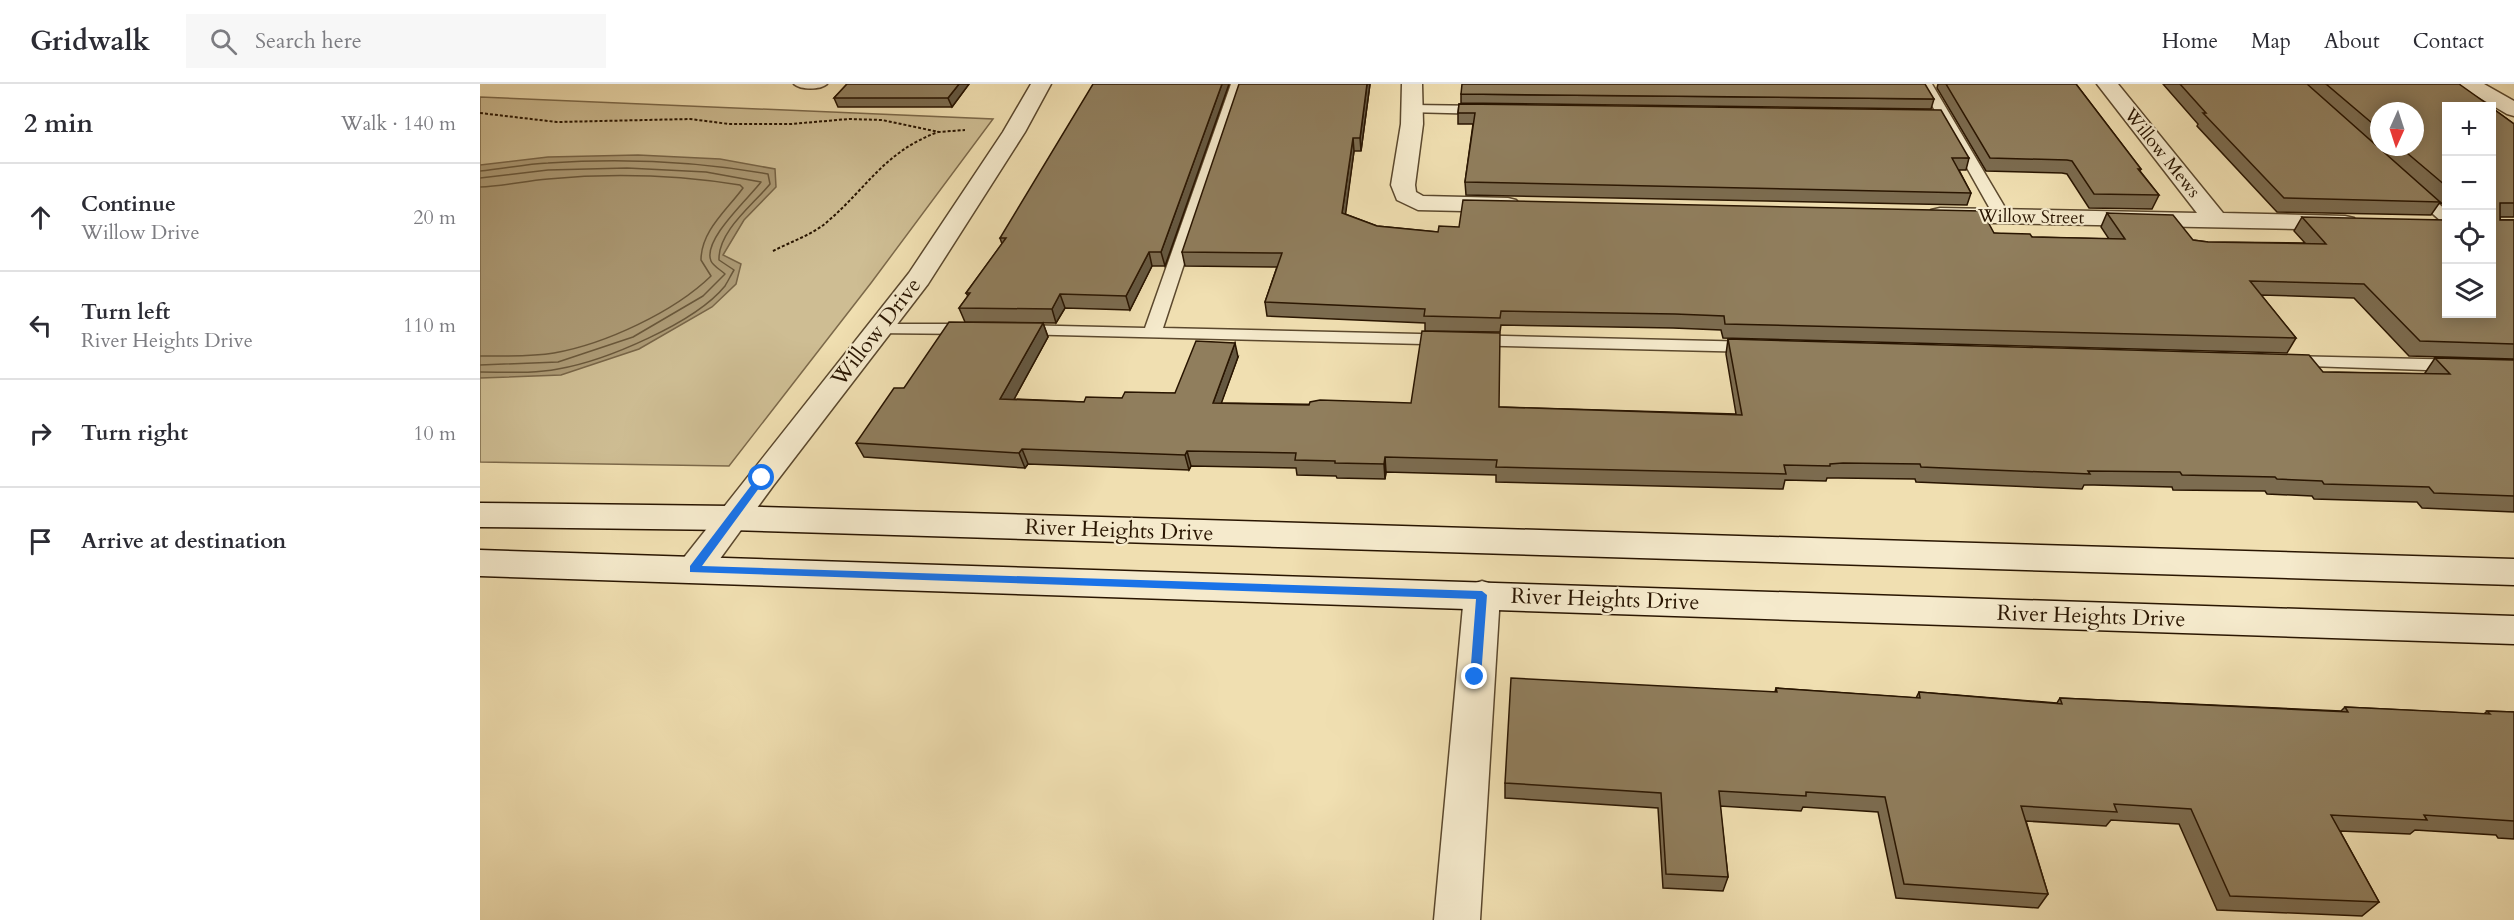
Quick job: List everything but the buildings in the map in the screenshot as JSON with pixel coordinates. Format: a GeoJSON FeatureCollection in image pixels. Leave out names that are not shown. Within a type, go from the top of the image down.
{"type":"FeatureCollection","features":[{"type":"Feature","properties":{"kind":"street","name":"Willow Drive"},"geometry":{"type":"LineString","coordinates":[[694,569],[731,518],[919,278],[1014,132],[1041,84]]}},
{"type":"Feature","properties":{"kind":"street"},"geometry":{"type":"LineString","coordinates":[[1412,84],[1412,110],[1403,185],[1405,195],[1418,203],[1526,206]]}},
{"type":"Feature","properties":{"kind":"street","name":"Willow Mews"},"geometry":{"type":"LineString","coordinates":[[2107,84],[2217,221]]}},
{"type":"Feature","properties":{"kind":"street"},"geometry":{"type":"LineString","coordinates":[[2470,84],[2514,110]]}},
{"type":"Feature","properties":{"kind":"street","name":"Willow Street"},"geometry":{"type":"LineString","coordinates":[[1919,214],[2366,223]]}},
{"type":"Feature","properties":{"kind":"street","name":"River Heights Drive"},"geometry":{"type":"LineString","coordinates":[[480,515],[731,518],[2514,572]]}},
{"type":"Feature","properties":{"kind":"street","name":"River Heights Drive"},"geometry":{"type":"LineString","coordinates":[[480,563],[2514,630]]}},
{"type":"Feature","properties":{"kind":"street"},"geometry":{"type":"LineString","coordinates":[[1457,920],[1482,595]]}},
{"type":"Feature","properties":{"kind":"lane"},"geometry":{"type":"LineString","coordinates":[[800,84],[821,84]]}},
{"type":"Feature","properties":{"kind":"lane"},"geometry":{"type":"LineString","coordinates":[[1153,331],[1237,84]]}},
{"type":"Feature","properties":{"kind":"lane"},"geometry":{"type":"LineString","coordinates":[[1926,84],[1938,115],[2002,216]]}},
{"type":"Feature","properties":{"kind":"lane"},"geometry":{"type":"LineString","coordinates":[[1412,110],[1506,110]]}},
{"type":"Feature","properties":{"kind":"lane"},"geometry":{"type":"LineString","coordinates":[[2406,183],[2442,214]]}},
{"type":"Feature","properties":{"kind":"lane"},"geometry":{"type":"LineString","coordinates":[[878,329],[1153,331],[1774,348]]}},
{"type":"Feature","properties":{"kind":"lane"},"geometry":{"type":"LineString","coordinates":[[2263,360],[2514,367]]}},
{"type":"Feature","properties":{"kind":"path"},"geometry":{"type":"LineString","coordinates":[[480,113],[557,122],[658,119],[729,124],[790,124],[849,119],[882,120],[939,132]]}},
{"type":"Feature","properties":{"kind":"path"},"geometry":{"type":"LineString","coordinates":[[773,251],[825,224],[890,159],[914,141],[939,132],[965,130]]}},
{"type":"Feature","properties":{"kind":"shaded area"},"geometry":{"type":"Polygon","coordinates":[[[480,97],[993,119],[871,283],[729,466],[480,462],[480,97]]]}},
{"type":"Feature","properties":{"kind":"water"},"geometry":{"type":"Polygon","coordinates":[[[638,155],[720,159],[775,169],[776,187],[744,220],[723,255],[741,264],[736,284],[712,307],[639,349],[561,375],[480,378],[480,165],[548,157],[638,155]]]}},
{"type":"Feature","properties":{"kind":"route"},"geometry":{"type":"LineString","coordinates":[[762,478],[694,569],[1482,595],[1475,677]]}}]}
